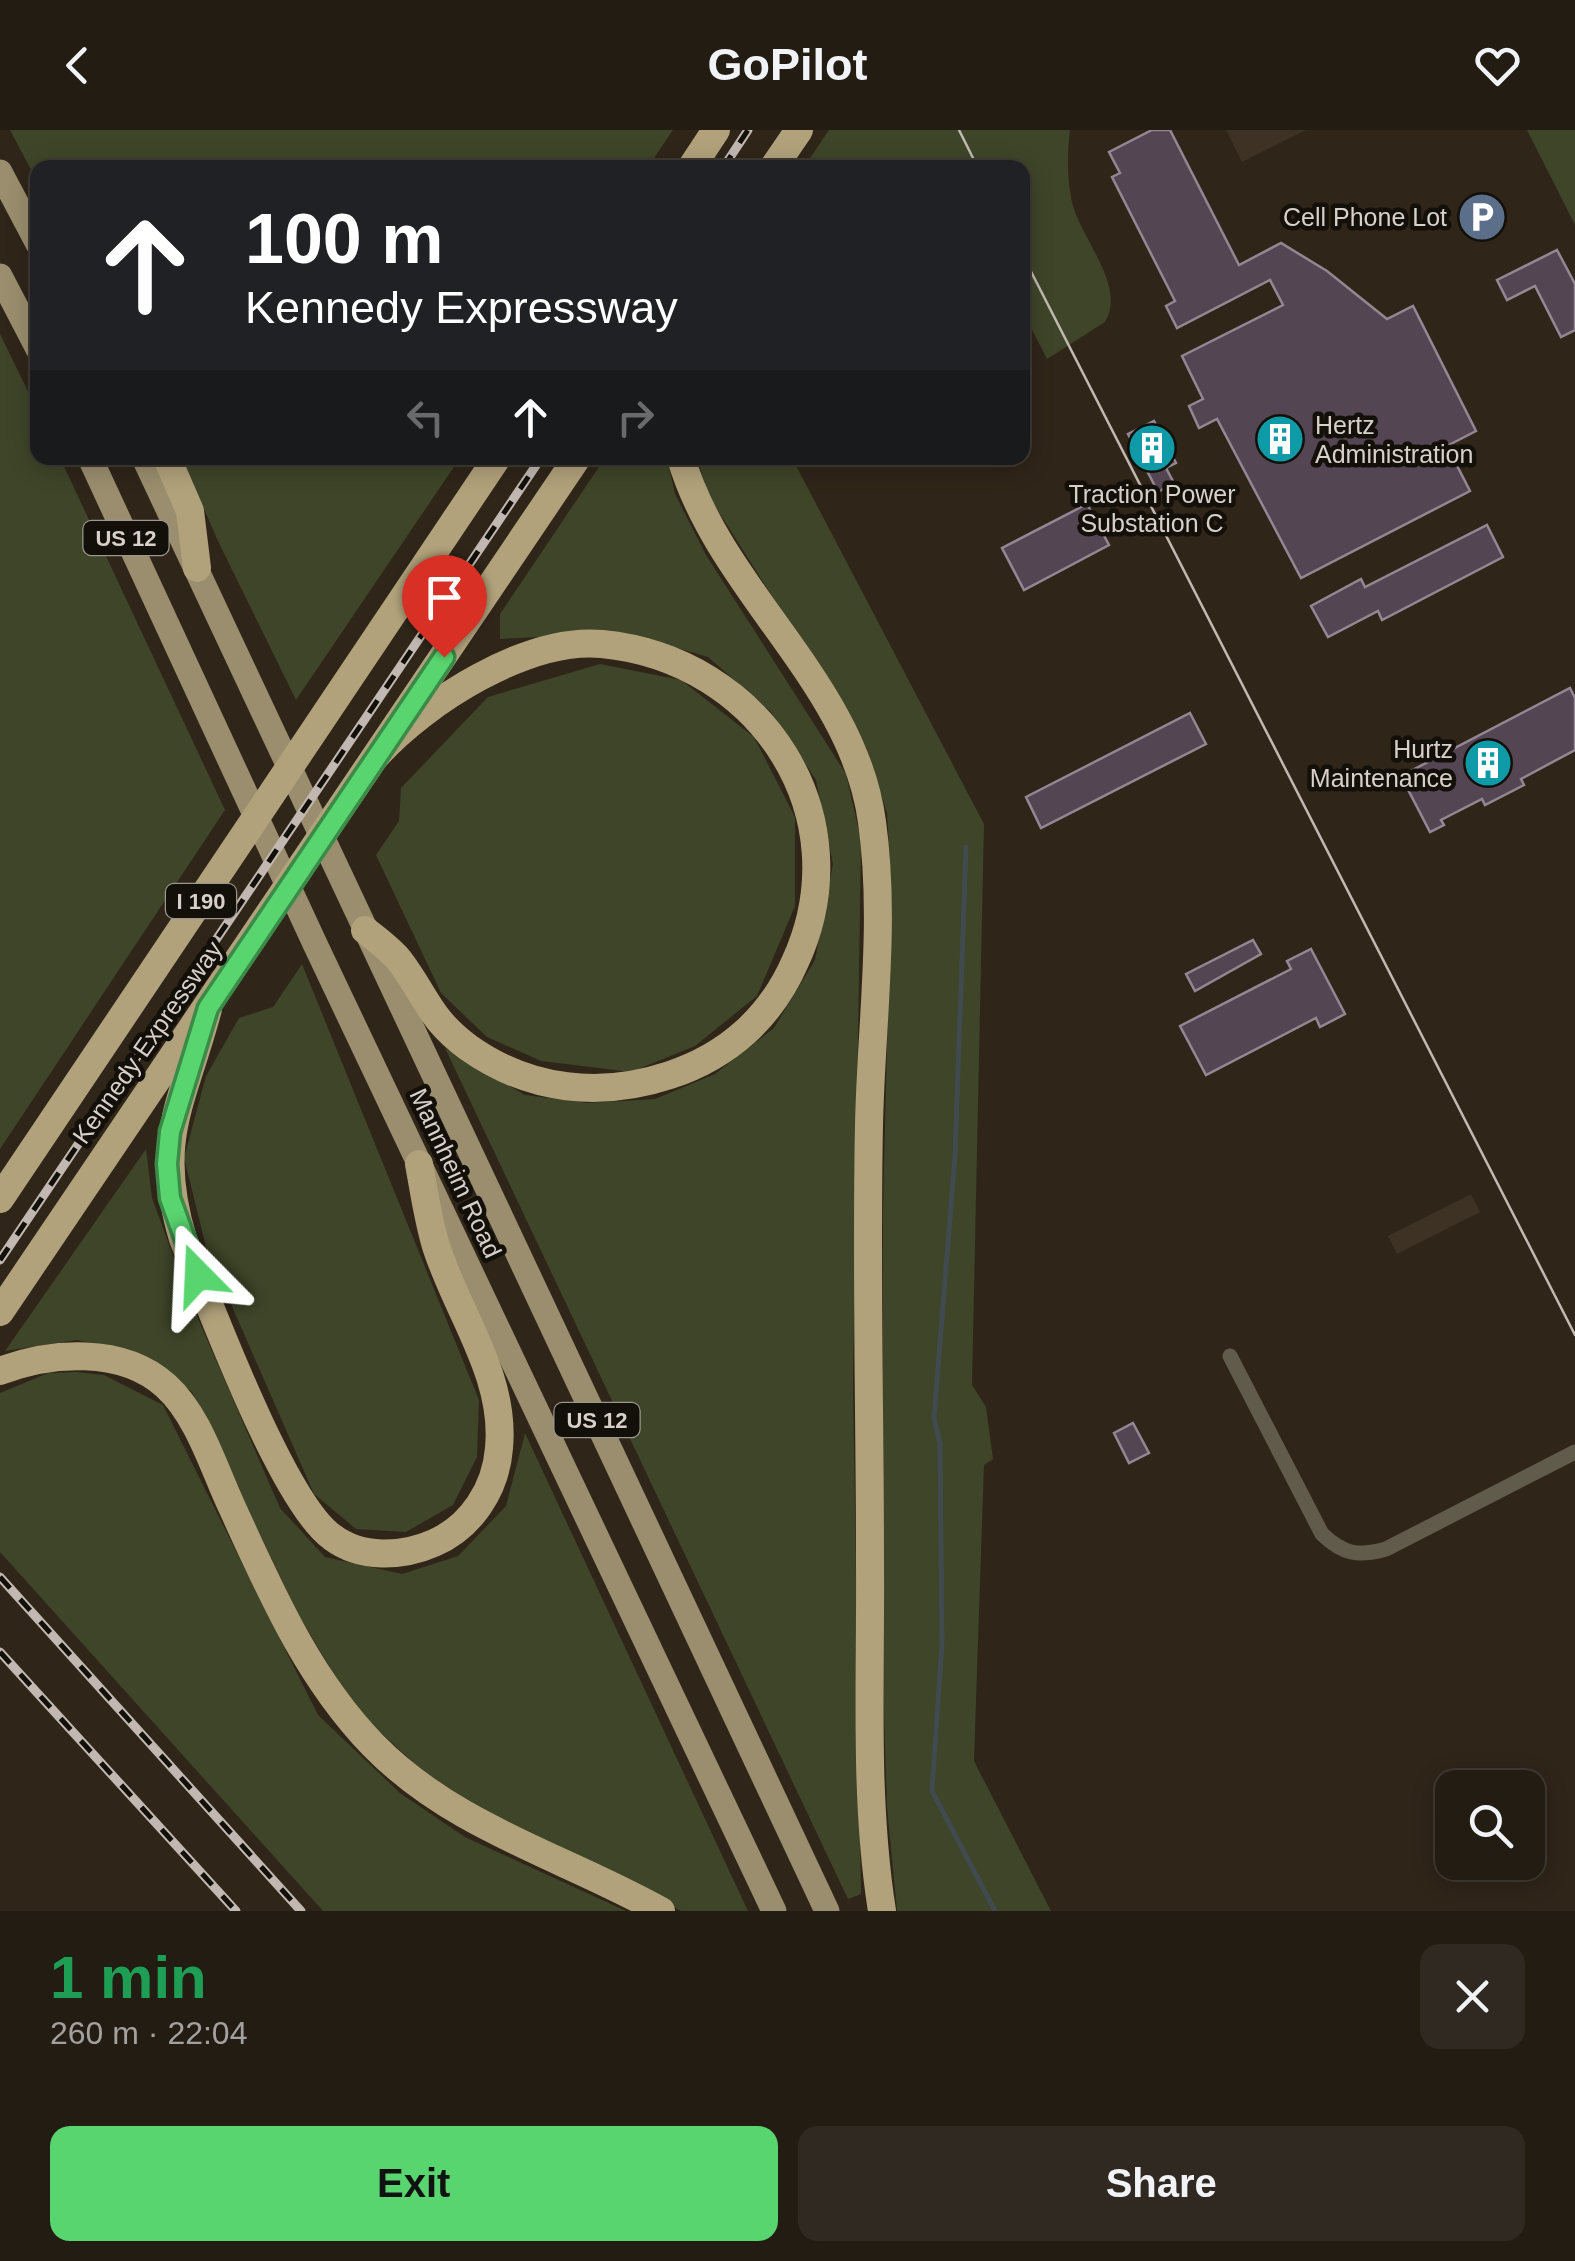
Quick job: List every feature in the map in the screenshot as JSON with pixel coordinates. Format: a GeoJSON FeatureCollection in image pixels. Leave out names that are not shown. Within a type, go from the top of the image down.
{"type":"FeatureCollection","features":[{"type":"Feature","properties":{"kind":"highway"},"geometry":{"type":"LineString","coordinates":[[696,160],[716,130]]}},
{"type":"Feature","properties":{"kind":"highway"},"geometry":{"type":"LineString","coordinates":[[778,160],[798,130]]}},
{"type":"Feature","properties":{"kind":"highway"},"geometry":{"type":"LineString","coordinates":[[170,465],[190,511],[197,568]]}},
{"type":"Feature","properties":{"kind":"highway"},"geometry":{"type":"LineString","coordinates":[[401,602],[477,465]]}},
{"type":"Feature","properties":{"kind":"highway","name":"Kennedy Expressway"},"geometry":{"type":"LineString","coordinates":[[0,1199],[493,465]]}},
{"type":"Feature","properties":{"kind":"highway","name":"Kennedy Expressway"},"geometry":{"type":"LineString","coordinates":[[0,1312],[573,465]]}},
{"type":"Feature","properties":{"kind":"highway"},"geometry":{"type":"LineString","coordinates":[[683,465],[692,496],[722,550],[842,731],[862,772],[872,824],[876,906],[869,1128],[871,1779],[882,1911]]}},
{"type":"Feature","properties":{"kind":"highway"},"geometry":{"type":"LineString","coordinates":[[366,930],[398,960],[427,1010],[469,1048],[532,1079],[559,1086],[596,1090],[638,1086],[721,1052],[761,1020],[811,929],[818,862],[807,798],[780,744],[750,709],[708,678],[648,652],[599,644],[525,659],[438,702],[377,755]]}},
{"type":"Feature","properties":{"kind":"highway"},"geometry":{"type":"LineString","coordinates":[[208,1008],[170,1132],[170,1198],[182,1239],[298,1498],[333,1539],[389,1555],[420,1550],[450,1536],[471,1518],[488,1491],[500,1450],[495,1396],[436,1246],[418,1164]]}},
{"type":"Feature","properties":{"kind":"highway"},"geometry":{"type":"LineString","coordinates":[[0,1371],[32,1359],[67,1355],[142,1370],[166,1386],[202,1443],[294,1638],[348,1718],[377,1749],[480,1827],[661,1911]]}},
{"type":"Feature","properties":{"kind":"main road"},"geometry":{"type":"LineString","coordinates":[[0,172],[30,229]]}},
{"type":"Feature","properties":{"kind":"main road"},"geometry":{"type":"LineString","coordinates":[[0,276],[30,334]]}},
{"type":"Feature","properties":{"kind":"main road","name":"Mannheim Road"},"geometry":{"type":"LineString","coordinates":[[93,465],[418,1164],[774,1911]]}},
{"type":"Feature","properties":{"kind":"main road","name":"Mannheim Road"},"geometry":{"type":"LineString","coordinates":[[147,465],[827,1911]]}},
{"type":"Feature","properties":{"kind":"street"},"geometry":{"type":"LineString","coordinates":[[1230,1356],[1322,1534],[1341,1552],[1366,1554],[1386,1549],[1575,1452]]}},
{"type":"Feature","properties":{"kind":"shaded area"},"geometry":{"type":"Polygon","coordinates":[[[1226,130],[1306,130],[1242,162],[1226,130]]]}},
{"type":"Feature","properties":{"kind":"shaded area"},"geometry":{"type":"Polygon","coordinates":[[[1471,1194],[1480,1212],[1397,1254],[1388,1236],[1471,1194]]]}},
{"type":"Feature","properties":{"kind":"green space"},"geometry":{"type":"Polygon","coordinates":[[[10,130],[673,130],[653,160],[30,160],[30,168],[10,130]]]}},
{"type":"Feature","properties":{"kind":"green space"},"geometry":{"type":"Polygon","coordinates":[[[829,130],[1070,130],[1070,193],[1106,278],[1110,308],[1105,322],[1047,359],[1030,326],[1030,160],[809,160],[829,130]]]}},
{"type":"Feature","properties":{"kind":"green space"},"geometry":{"type":"Polygon","coordinates":[[[1527,130],[1575,130],[1575,225],[1527,130]]]}},
{"type":"Feature","properties":{"kind":"green space"},"geometry":{"type":"Polygon","coordinates":[[[0,334],[30,396],[30,465],[63,465],[225,810],[0,1149],[0,334]]]}},
{"type":"Feature","properties":{"kind":"green space"},"geometry":{"type":"Polygon","coordinates":[[[185,465],[455,465],[296,700],[185,465]]]}},
{"type":"Feature","properties":{"kind":"green space"},"geometry":{"type":"Polygon","coordinates":[[[600,465],[669,465],[675,494],[706,555],[846,774],[861,840],[853,1382],[861,1894],[848,1899],[445,1048],[525,1095],[587,1103],[655,1099],[715,1074],[774,1028],[815,960],[833,864],[816,780],[771,712],[708,657],[626,633],[500,639],[500,614],[600,465]]]}},
{"type":"Feature","properties":{"kind":"green space"},"geometry":{"type":"Polygon","coordinates":[[[699,465],[796,465],[984,824],[972,1385],[986,1407],[993,1459],[984,1465],[974,1761],[1051,1911],[897,1911],[887,1807],[882,1653],[883,1209],[891,878],[887,813],[867,749],[708,495],[699,465]]]}},
{"type":"Feature","properties":{"kind":"green space"},"geometry":{"type":"Polygon","coordinates":[[[600,664],[681,680],[754,737],[795,817],[795,906],[757,996],[695,1046],[631,1072],[541,1061],[487,1037],[441,993],[376,855],[399,821],[401,788],[488,697],[600,664]]]}},
{"type":"Feature","properties":{"kind":"green space"},"geometry":{"type":"Polygon","coordinates":[[[302,964],[479,1400],[477,1457],[453,1505],[406,1532],[356,1529],[314,1494],[206,1247],[184,1158],[206,1076],[239,1018],[273,1007],[302,964]]]}},
{"type":"Feature","properties":{"kind":"green space"},"geometry":{"type":"Polygon","coordinates":[[[146,1149],[152,1198],[187,1293],[280,1508],[325,1557],[402,1574],[458,1556],[506,1506],[525,1433],[748,1911],[681,1911],[441,1788],[354,1708],[298,1614],[192,1392],[143,1355],[77,1340],[5,1351],[146,1149]]]}},
{"type":"Feature","properties":{"kind":"green space"},"geometry":{"type":"Polygon","coordinates":[[[48,1373],[104,1375],[163,1405],[318,1715],[400,1793],[465,1837],[626,1911],[323,1911],[0,1552],[0,1393],[48,1373]]]}},
{"type":"Feature","properties":{"kind":"building"},"geometry":{"type":"Polygon","coordinates":[[[1152,130],[1170,130],[1239,265],[1281,243],[1327,271],[1387,319],[1413,306],[1476,431],[1447,446],[1470,491],[1301,578],[1217,419],[1199,428],[1189,406],[1203,399],[1182,356],[1283,305],[1270,280],[1177,328],[1166,306],[1175,301],[1112,177],[1120,173],[1109,152],[1152,130]]]}},
{"type":"Feature","properties":{"kind":"building"},"geometry":{"type":"Polygon","coordinates":[[[1557,250],[1575,284],[1575,330],[1561,337],[1535,286],[1507,300],[1497,280],[1557,250]]]}},
{"type":"Feature","properties":{"kind":"building","name":"Traction Power Substation C"},"geometry":{"type":"Polygon","coordinates":[[[1154,421],[1176,463],[1166,468],[1174,483],[1158,492],[1128,434],[1154,421]]]}},
{"type":"Feature","properties":{"kind":"building"},"geometry":{"type":"Polygon","coordinates":[[[1087,504],[1109,545],[1024,590],[1002,548],[1087,504]]]}},
{"type":"Feature","properties":{"kind":"building"},"geometry":{"type":"Polygon","coordinates":[[[1487,525],[1503,557],[1382,620],[1378,611],[1328,637],[1311,606],[1361,579],[1365,587],[1487,525]]]}},
{"type":"Feature","properties":{"kind":"building","name":"Hurtz Maintenance"},"geometry":{"type":"Polygon","coordinates":[[[1570,688],[1575,698],[1575,750],[1521,779],[1524,785],[1485,805],[1482,799],[1441,820],[1444,825],[1430,832],[1401,776],[1570,688]]]}},
{"type":"Feature","properties":{"kind":"building"},"geometry":{"type":"Polygon","coordinates":[[[1190,713],[1206,744],[1041,828],[1026,797],[1190,713]]]}},
{"type":"Feature","properties":{"kind":"building"},"geometry":{"type":"Polygon","coordinates":[[[1253,940],[1261,954],[1195,991],[1186,974],[1253,940]]]}},
{"type":"Feature","properties":{"kind":"building"},"geometry":{"type":"Polygon","coordinates":[[[1311,949],[1345,1014],[1320,1027],[1316,1018],[1206,1075],[1180,1026],[1291,969],[1287,961],[1311,949]]]}},
{"type":"Feature","properties":{"kind":"building"},"geometry":{"type":"Polygon","coordinates":[[[1133,1423],[1149,1453],[1129,1463],[1114,1433],[1133,1423]]]}},
{"type":"Feature","properties":{"kind":"waterway"},"geometry":{"type":"LineString","coordinates":[[966,847],[955,1156],[934,1418],[940,1444],[942,1643],[932,1791],[995,1911]]}},
{"type":"Feature","properties":{"kind":"tram line"},"geometry":{"type":"LineString","coordinates":[[959,130],[974,160]]}},
{"type":"Feature","properties":{"kind":"tram line"},"geometry":{"type":"LineString","coordinates":[[1030,270],[1575,1335]]}},
{"type":"Feature","properties":{"kind":"railway"},"geometry":{"type":"LineString","coordinates":[[728,160],[748,130]]}},
{"type":"Feature","properties":{"kind":"railway"},"geometry":{"type":"LineString","coordinates":[[0,1260],[536,465]]}},
{"type":"Feature","properties":{"kind":"railway"},"geometry":{"type":"LineString","coordinates":[[0,1577],[301,1911]]}},
{"type":"Feature","properties":{"kind":"railway"},"geometry":{"type":"LineString","coordinates":[[0,1652],[236,1911]]}},
{"type":"Feature","properties":{"kind":"place","name":"Cell Phone Lot"},"geometry":{"type":"Point","coordinates":[1482,217]}},
{"type":"Feature","properties":{"kind":"place","name":"Hertz Administration"},"geometry":{"type":"Point","coordinates":[1280,439]}},
{"type":"Feature","properties":{"kind":"place","name":"Traction Power Substation C"},"geometry":{"type":"Point","coordinates":[1152,448]}},
{"type":"Feature","properties":{"kind":"place","name":"Hurtz Maintenance"},"geometry":{"type":"Point","coordinates":[1488,763]}},
{"type":"Feature","properties":{"kind":"route"},"geometry":{"type":"LineString","coordinates":[[198,1275],[170,1198],[167,1164],[170,1132],[192,1071],[208,1008],[444,657]]}}]}
